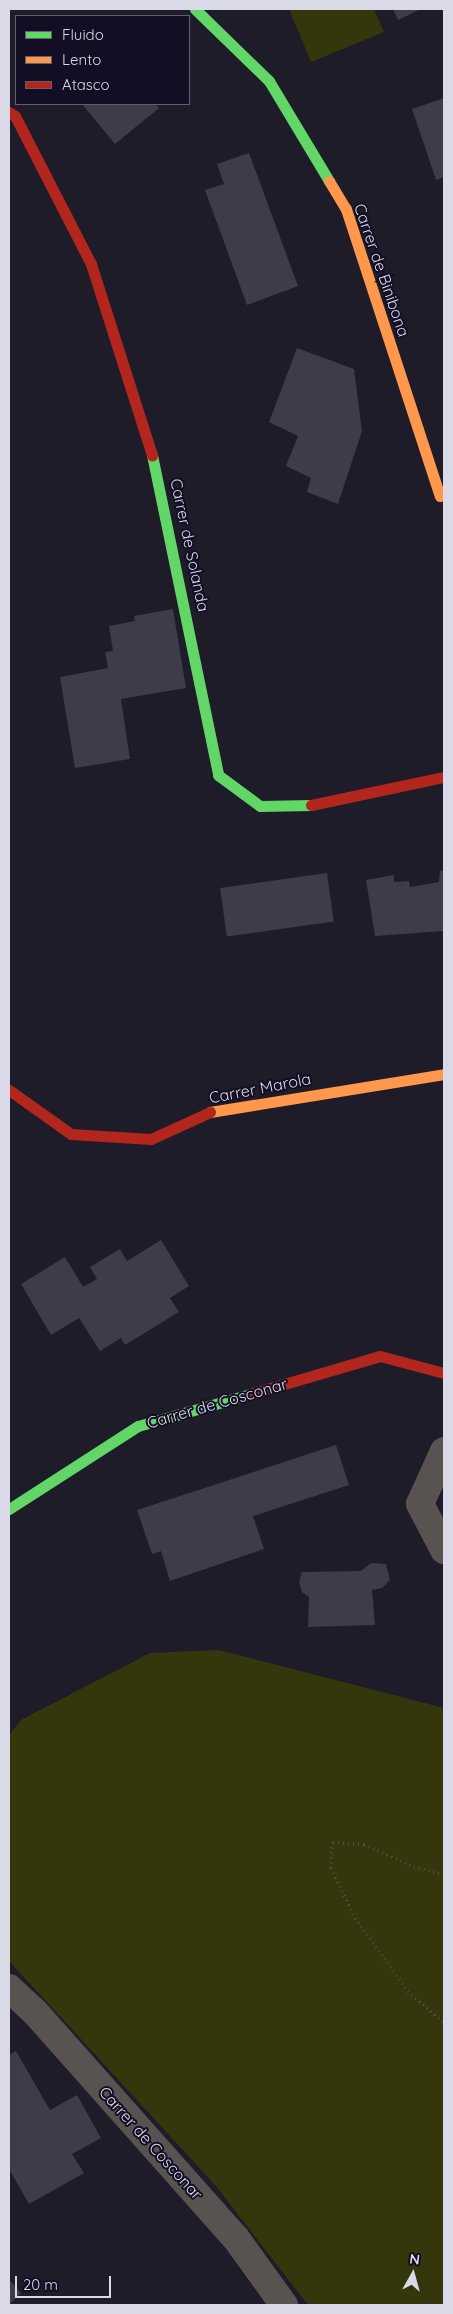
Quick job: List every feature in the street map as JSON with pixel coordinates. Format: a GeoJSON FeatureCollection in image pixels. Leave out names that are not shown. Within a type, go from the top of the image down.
{"type":"FeatureCollection","features":[{"type":"Feature","properties":{"kind":"street","name":"Carrer de Binibona"},"geometry":{"type":"LineString","coordinates":[[194,9],[269,81],[346,209],[440,496]]}},
{"type":"Feature","properties":{"kind":"street","name":"Carrer de Solanda"},"geometry":{"type":"LineString","coordinates":[[9,112],[15,116],[91,264],[159,476],[218,775],[260,806],[320,805],[444,778]]}},
{"type":"Feature","properties":{"kind":"street","name":"Carrer Marola"},"geometry":{"type":"LineString","coordinates":[[9,1090],[71,1134],[151,1139],[218,1108],[444,1074]]}},
{"type":"Feature","properties":{"kind":"street","name":"Carrer de Cosconar"},"geometry":{"type":"LineString","coordinates":[[9,1509],[138,1426],[380,1356],[444,1373]]}},
{"type":"Feature","properties":{"kind":"street"},"geometry":{"type":"LineString","coordinates":[[444,1451],[420,1504],[444,1550]]}},
{"type":"Feature","properties":{"kind":"street","name":"Carrer de Cosconar"},"geometry":{"type":"LineString","coordinates":[[9,1988],[34,2011],[229,2229],[284,2305]]}},
{"type":"Feature","properties":{"kind":"path"},"geometry":{"type":"LineString","coordinates":[[444,1874],[416,1868],[364,1844],[332,1842],[331,1868],[355,1918],[408,1991],[444,2023]]}},
{"type":"Feature","properties":{"kind":"green space"},"geometry":{"type":"Polygon","coordinates":[[[289,9],[374,9],[384,32],[311,62],[289,9]]]}},
{"type":"Feature","properties":{"kind":"green space"},"geometry":{"type":"Polygon","coordinates":[[[219,1650],[444,1708],[444,2305],[308,2305],[216,2186],[9,1961],[9,1735],[21,1720],[150,1653],[219,1650]]]}},
{"type":"Feature","properties":{"kind":"building"},"geometry":{"type":"Polygon","coordinates":[[[393,9],[421,9],[398,20],[393,9]]]}},
{"type":"Feature","properties":{"kind":"building"},"geometry":{"type":"Polygon","coordinates":[[[444,98],[444,177],[436,180],[412,109],[444,98]]]}},
{"type":"Feature","properties":{"kind":"building"},"geometry":{"type":"Polygon","coordinates":[[[83,105],[156,105],[159,108],[115,144],[83,105]]]}},
{"type":"Feature","properties":{"kind":"building"},"geometry":{"type":"Polygon","coordinates":[[[249,153],[298,286],[247,305],[205,190],[224,184],[217,164],[249,153]]]}},
{"type":"Feature","properties":{"kind":"building"},"geometry":{"type":"Polygon","coordinates":[[[297,348],[354,369],[362,431],[338,504],[307,492],[311,478],[286,466],[298,436],[269,422],[297,348]]]}},
{"type":"Feature","properties":{"kind":"building"},"geometry":{"type":"Polygon","coordinates":[[[173,609],[186,688],[121,699],[130,759],[75,768],[60,677],[108,668],[105,652],[113,651],[109,626],[135,621],[134,616],[173,609]]]}},
{"type":"Feature","properties":{"kind":"building"},"geometry":{"type":"Polygon","coordinates":[[[444,870],[444,931],[375,936],[366,880],[394,875],[394,882],[409,881],[410,887],[439,882],[440,871],[444,870]]]}},
{"type":"Feature","properties":{"kind":"building"},"geometry":{"type":"Polygon","coordinates":[[[327,873],[334,922],[227,937],[220,888],[327,873]]]}},
{"type":"Feature","properties":{"kind":"building"},"geometry":{"type":"Polygon","coordinates":[[[161,1240],[189,1286],[170,1298],[179,1312],[125,1345],[121,1338],[100,1351],[79,1318],[51,1335],[21,1284],[65,1257],[83,1287],[97,1279],[90,1267],[120,1249],[127,1261],[161,1240]]]}},
{"type":"Feature","properties":{"kind":"building"},"geometry":{"type":"Polygon","coordinates":[[[336,1445],[349,1485],[253,1516],[264,1549],[170,1581],[161,1551],[152,1554],[137,1510],[336,1445]]]}},
{"type":"Feature","properties":{"kind":"building"},"geometry":{"type":"Polygon","coordinates":[[[371,1563],[386,1564],[390,1580],[382,1588],[372,1590],[375,1625],[308,1627],[309,1597],[302,1592],[299,1582],[302,1572],[361,1571],[371,1563]]]}},
{"type":"Feature","properties":{"kind":"building"},"geometry":{"type":"Polygon","coordinates":[[[16,2051],[50,2110],[77,2095],[101,2138],[72,2154],[84,2173],[29,2204],[9,2169],[9,2055],[16,2051]]]}},
{"type":"Feature","properties":{"kind":"building"},"geometry":{"type":"Polygon","coordinates":[[[9,2279],[21,2293],[9,2305],[9,2279]]]}},
{"type":"Feature","properties":{"kind":"traffic: fast"},"geometry":{"type":"LineString","coordinates":[[195,9],[269,81],[329,181]]}},
{"type":"Feature","properties":{"kind":"traffic: fast"},"geometry":{"type":"LineString","coordinates":[[152,455],[218,775],[260,806],[311,805]]}},
{"type":"Feature","properties":{"kind":"traffic: fast"},"geometry":{"type":"LineString","coordinates":[[9,1509],[138,1426],[250,1394]]}},
{"type":"Feature","properties":{"kind":"traffic: slow"},"geometry":{"type":"LineString","coordinates":[[329,181],[346,209],[440,496]]}},
{"type":"Feature","properties":{"kind":"traffic: slow"},"geometry":{"type":"LineString","coordinates":[[210,1112],[444,1074]]}},
{"type":"Feature","properties":{"kind":"traffic: jam"},"geometry":{"type":"LineString","coordinates":[[9,112],[15,116],[91,264],[152,455]]}},
{"type":"Feature","properties":{"kind":"traffic: jam"},"geometry":{"type":"LineString","coordinates":[[311,805],[444,777]]}},
{"type":"Feature","properties":{"kind":"traffic: jam"},"geometry":{"type":"LineString","coordinates":[[9,1090],[71,1134],[151,1139],[210,1112]]}},
{"type":"Feature","properties":{"kind":"traffic: jam"},"geometry":{"type":"LineString","coordinates":[[250,1394],[380,1356],[444,1373]]}}]}
